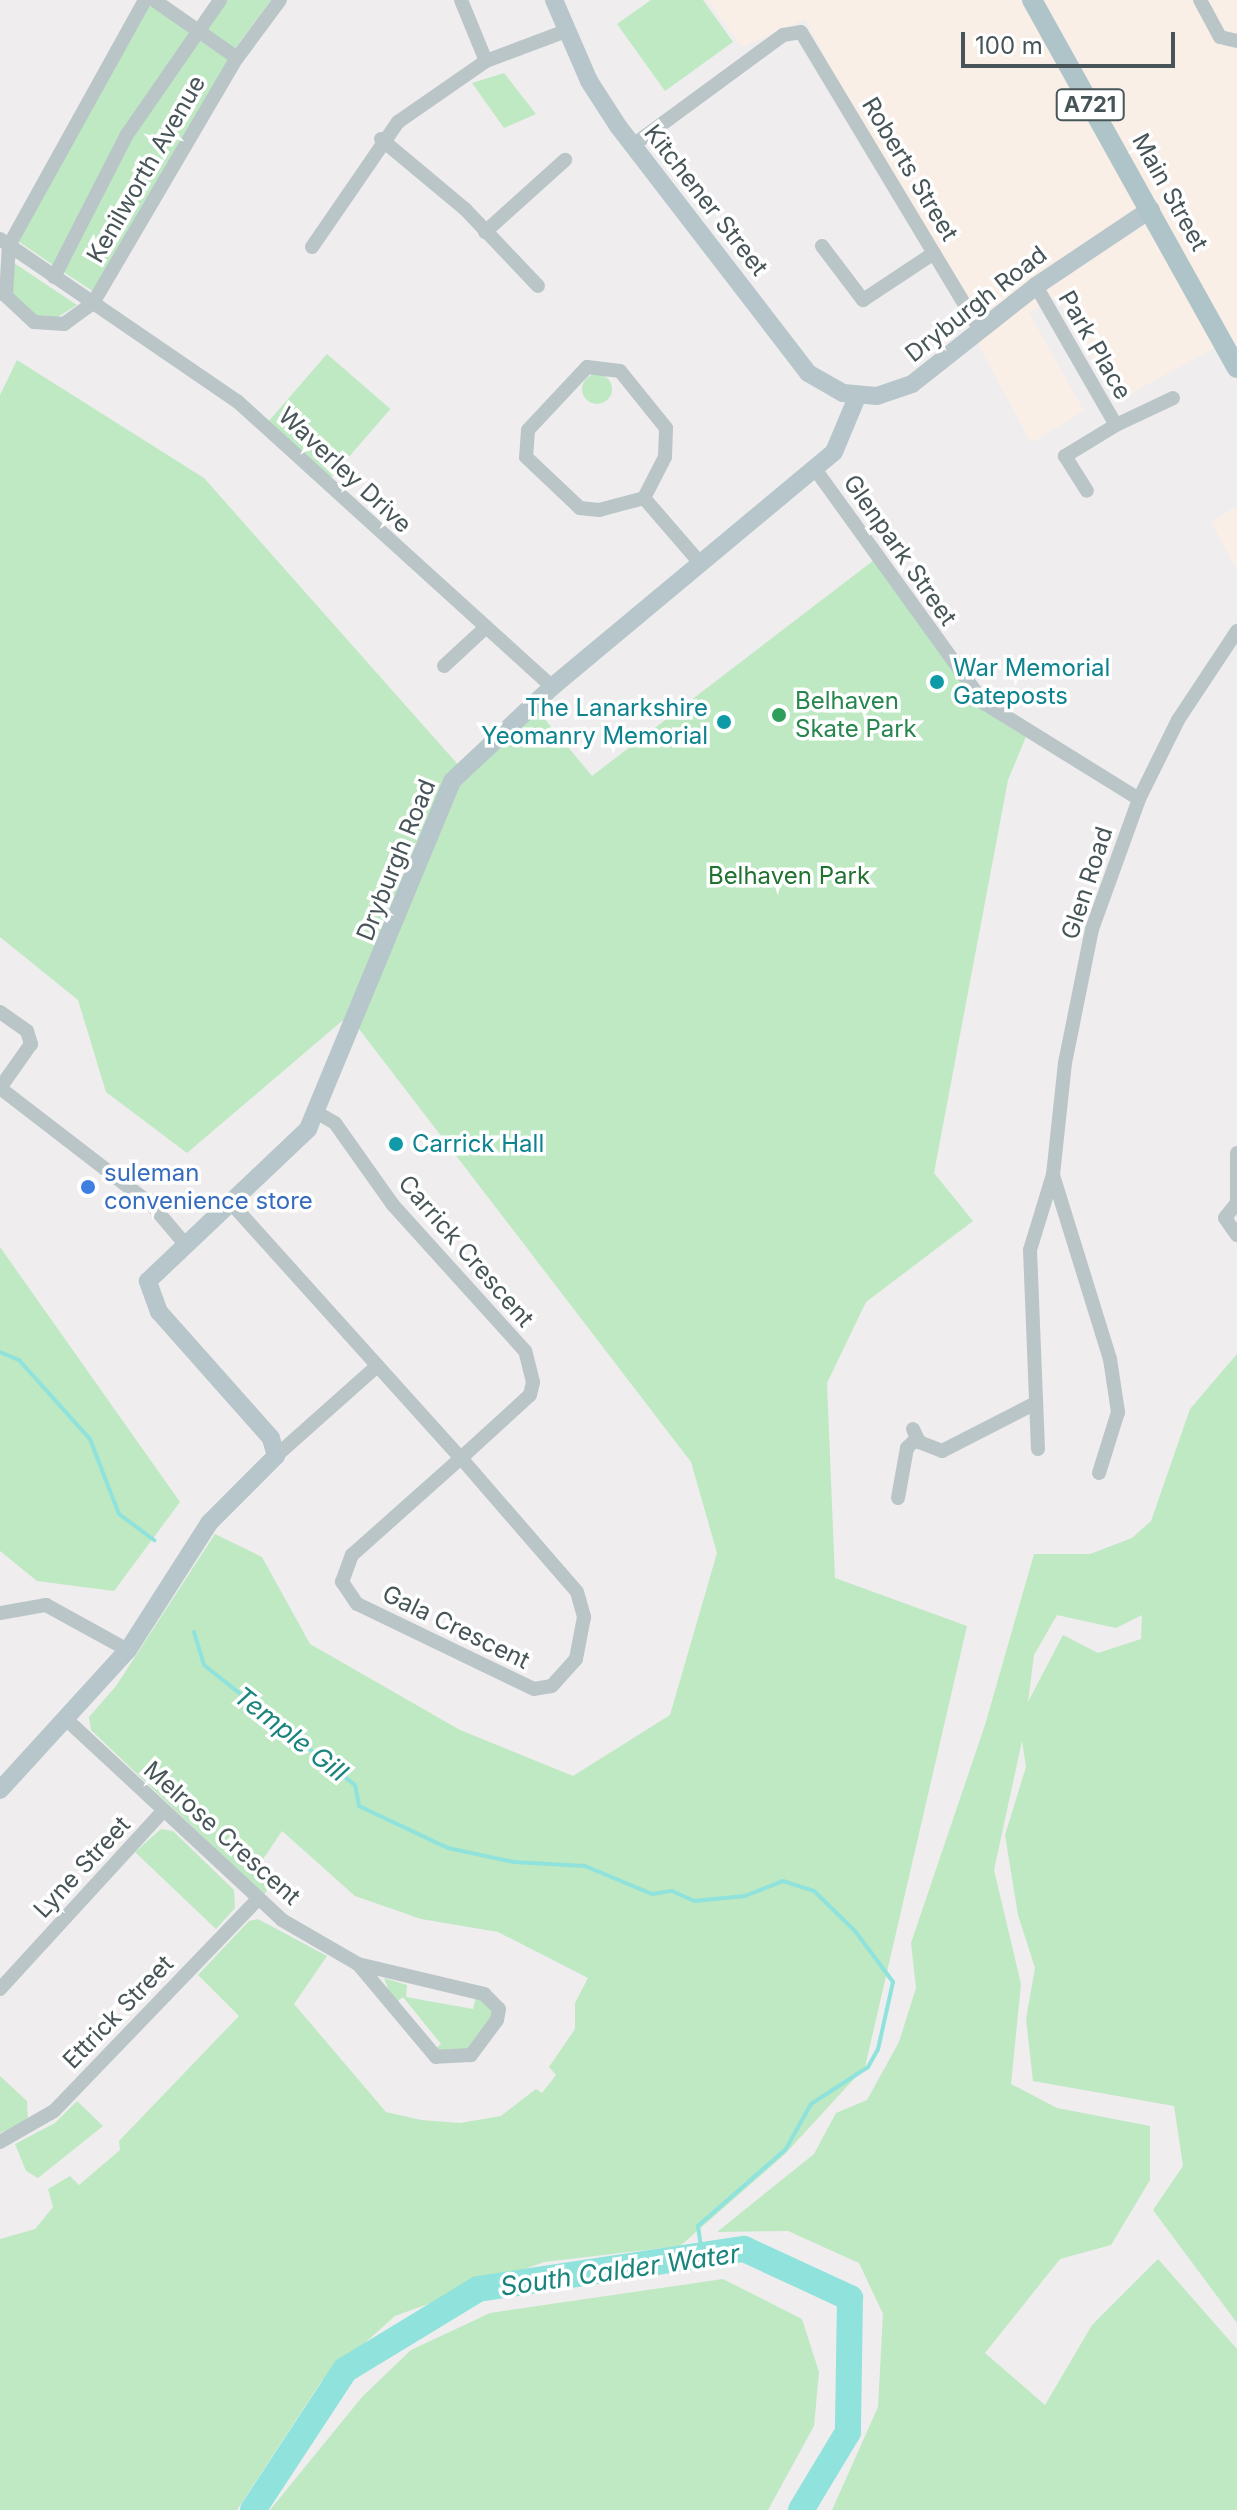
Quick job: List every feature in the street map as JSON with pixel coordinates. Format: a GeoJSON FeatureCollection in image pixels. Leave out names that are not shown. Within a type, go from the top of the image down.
{"type":"FeatureCollection","features":[{"type":"Feature","properties":{"kind":"main road","name":"Main Street"},"geometry":{"type":"LineString","coordinates":[[1032,0],[1237,368]]}},
{"type":"Feature","properties":{"kind":"street"},"geometry":{"type":"LineString","coordinates":[[93,303],[53,325],[15,309],[3,279],[5,242],[145,0]]}},
{"type":"Feature","properties":{"kind":"street"},"geometry":{"type":"LineString","coordinates":[[154,0],[237,58]]}},
{"type":"Feature","properties":{"kind":"street","name":"Kenilworth Avenue"},"geometry":{"type":"LineString","coordinates":[[54,277],[126,136],[220,0]]}},
{"type":"Feature","properties":{"kind":"street","name":"Kenilworth Avenue"},"geometry":{"type":"LineString","coordinates":[[93,303],[237,58],[280,0]]}},
{"type":"Feature","properties":{"kind":"street"},"geometry":{"type":"LineString","coordinates":[[461,0],[486,61]]}},
{"type":"Feature","properties":{"kind":"street","name":"Kitchener Street"},"geometry":{"type":"LineString","coordinates":[[554,0],[600,100],[632,146],[808,373],[857,397]]}},
{"type":"Feature","properties":{"kind":"street"},"geometry":{"type":"LineString","coordinates":[[1200,0],[1220,37],[1237,41]]}},
{"type":"Feature","properties":{"kind":"street"},"geometry":{"type":"LineString","coordinates":[[312,247],[381,139],[486,61],[566,31]]}},
{"type":"Feature","properties":{"kind":"street","name":"Roberts Street"},"geometry":{"type":"LineString","coordinates":[[632,146],[783,35],[801,32],[980,330]]}},
{"type":"Feature","properties":{"kind":"street"},"geometry":{"type":"LineString","coordinates":[[381,139],[446,191],[538,286]]}},
{"type":"Feature","properties":{"kind":"street"},"geometry":{"type":"LineString","coordinates":[[485,232],[565,160]]}},
{"type":"Feature","properties":{"kind":"street","name":"Dryburgh Road"},"geometry":{"type":"LineString","coordinates":[[276,1456],[271,1438],[149,1297],[155,1269],[292,1147],[316,1112],[452,781],[552,687],[815,469],[843,440],[857,397],[912,384],[1036,286],[1151,209]]}},
{"type":"Feature","properties":{"kind":"street","name":"Waverley Drive"},"geometry":{"type":"LineString","coordinates":[[5,242],[237,401],[484,629],[552,687]]}},
{"type":"Feature","properties":{"kind":"street"},"geometry":{"type":"LineString","coordinates":[[822,246],[863,300],[934,253]]}},
{"type":"Feature","properties":{"kind":"street","name":"Park Place"},"geometry":{"type":"LineString","coordinates":[[1036,286],[1116,425]]}},
{"type":"Feature","properties":{"kind":"street"},"geometry":{"type":"LineString","coordinates":[[587,367],[620,371],[666,428],[665,457],[644,498],[599,510],[580,508],[526,457],[528,430],[587,367]]}},
{"type":"Feature","properties":{"kind":"street","name":"Park Place"},"geometry":{"type":"LineString","coordinates":[[1087,491],[1065,456],[1116,425],[1173,398]]}},
{"type":"Feature","properties":{"kind":"street","name":"Glenpark Street"},"geometry":{"type":"LineString","coordinates":[[815,469],[984,703],[1139,799]]}},
{"type":"Feature","properties":{"kind":"street"},"geometry":{"type":"LineString","coordinates":[[644,498],[701,564]]}},
{"type":"Feature","properties":{"kind":"street"},"geometry":{"type":"LineString","coordinates":[[444,666],[484,629]]}},
{"type":"Feature","properties":{"kind":"street","name":"Glen Road"},"geometry":{"type":"LineString","coordinates":[[1038,1449],[1030,1250],[1053,1175],[1081,979],[1139,799],[1178,720],[1237,631]]}},
{"type":"Feature","properties":{"kind":"street"},"geometry":{"type":"LineString","coordinates":[[0,1012],[27,1031],[31,1044],[26,1059],[0,1088],[152,1205],[185,1244]]}},
{"type":"Feature","properties":{"kind":"street","name":"Carrick Crescent"},"geometry":{"type":"LineString","coordinates":[[316,1112],[335,1123],[393,1205],[531,1364],[530,1395],[461,1458]]}},
{"type":"Feature","properties":{"kind":"street"},"geometry":{"type":"LineString","coordinates":[[1237,1153],[1237,1203],[1225,1218],[1237,1235]]}},
{"type":"Feature","properties":{"kind":"street","name":"Glen Road"},"geometry":{"type":"LineString","coordinates":[[1053,1175],[1092,1303],[1118,1412],[1099,1473]]}},
{"type":"Feature","properties":{"kind":"street","name":"Gala Crescent"},"geometry":{"type":"LineString","coordinates":[[231,1203],[461,1458],[583,1603],[576,1659],[552,1686],[534,1689],[357,1604],[342,1582],[352,1555],[461,1458]]}},
{"type":"Feature","properties":{"kind":"street"},"geometry":{"type":"LineString","coordinates":[[0,1790],[128,1650],[210,1522],[276,1456],[377,1366]]}},
{"type":"Feature","properties":{"kind":"street"},"geometry":{"type":"LineString","coordinates":[[898,1498],[907,1448],[915,1434],[931,1449],[952,1448],[1034,1404]]}},
{"type":"Feature","properties":{"kind":"street"},"geometry":{"type":"LineString","coordinates":[[0,1613],[46,1605],[128,1650]]}},
{"type":"Feature","properties":{"kind":"street","name":"Melrose Crescent"},"geometry":{"type":"LineString","coordinates":[[67,1720],[257,1900],[358,1964],[436,2057],[471,2055],[497,2020],[499,2009],[484,1994],[358,1964]]}},
{"type":"Feature","properties":{"kind":"street","name":"Lyne Street"},"geometry":{"type":"LineString","coordinates":[[0,1989],[163,1811]]}},
{"type":"Feature","properties":{"kind":"street","name":"Ettrick Street"},"geometry":{"type":"LineString","coordinates":[[0,2142],[54,2111],[257,1900]]}},
{"type":"Feature","properties":{"kind":"shaded area"},"geometry":{"type":"Polygon","coordinates":[[[707,0],[1237,0],[1237,366],[1223,343],[1116,402],[1057,297],[1029,313],[1084,411],[1031,443],[805,19],[742,47],[707,0]]]}},
{"type":"Feature","properties":{"kind":"shaded area"},"geometry":{"type":"Polygon","coordinates":[[[1237,506],[1237,570],[1211,522],[1237,506]]]}},
{"type":"Feature","properties":{"kind":"green space"},"geometry":{"type":"Polygon","coordinates":[[[227,0],[271,0],[234,50],[206,31],[227,0]]]}},
{"type":"Feature","properties":{"kind":"green space"},"geometry":{"type":"Polygon","coordinates":[[[651,0],[703,0],[733,42],[665,91],[617,24],[651,0]]]}},
{"type":"Feature","properties":{"kind":"green space"},"geometry":{"type":"Polygon","coordinates":[[[150,4],[191,33],[53,265],[18,241],[150,4]]]}},
{"type":"Feature","properties":{"kind":"green space"},"geometry":{"type":"Polygon","coordinates":[[[198,39],[230,60],[94,292],[62,271],[130,139],[198,39]]]}},
{"type":"Feature","properties":{"kind":"green space"},"geometry":{"type":"Polygon","coordinates":[[[504,73],[536,114],[504,128],[472,83],[504,73]]]}},
{"type":"Feature","properties":{"kind":"green space"},"geometry":{"type":"Polygon","coordinates":[[[14,263],[77,305],[53,320],[31,315],[14,297],[9,277],[14,263]]]}},
{"type":"Feature","properties":{"kind":"green space"},"geometry":{"type":"Polygon","coordinates":[[[327,354],[390,409],[328,481],[265,426],[327,354]]]}},
{"type":"Feature","properties":{"kind":"green space","name":"Belhaven Park"},"geometry":{"type":"Polygon","coordinates":[[[17,360],[204,478],[461,768],[533,705],[592,776],[878,557],[970,686],[1028,732],[1008,780],[934,1173],[973,1221],[866,1302],[827,1383],[835,1578],[967,1626],[865,2067],[784,2155],[680,2246],[544,2262],[395,2316],[321,2382],[237,2510],[0,2510],[0,2239],[35,2229],[53,2207],[48,2189],[70,2176],[79,2185],[120,2150],[119,2141],[239,2016],[198,1975],[249,1921],[258,1919],[327,1956],[294,2004],[386,2112],[421,2120],[460,2123],[501,2116],[536,2089],[542,2093],[556,2075],[549,2067],[575,2029],[575,2003],[588,1978],[498,1932],[421,1919],[355,1896],[282,1831],[255,1871],[272,1883],[264,1895],[91,1730],[89,1717],[116,1686],[215,1534],[262,1557],[310,1644],[460,1730],[573,1776],[670,1715],[717,1553],[691,1462],[356,1025],[342,1021],[187,1153],[106,1092],[78,1000],[0,937],[0,395],[17,360]]]}},
{"type":"Feature","properties":{"kind":"green space"},"geometry":{"type":"Polygon","coordinates":[[[597,374],[607,379],[612,389],[607,399],[597,404],[587,399],[582,389],[587,379],[597,374]]]}},
{"type":"Feature","properties":{"kind":"green space"},"geometry":{"type":"Polygon","coordinates":[[[0,1247],[180,1502],[114,1591],[37,1581],[0,1551],[0,1247]]]}},
{"type":"Feature","properties":{"kind":"green space"},"geometry":{"type":"Polygon","coordinates":[[[1237,1354],[1237,2323],[1153,2210],[1183,2166],[1174,2106],[1033,2081],[1026,2019],[1035,1968],[1018,1915],[1005,1835],[1026,1767],[1022,1741],[994,1870],[1021,1984],[1011,2084],[1057,2108],[1150,2126],[1150,2180],[1111,2245],[1060,2259],[985,2353],[1045,2405],[1092,2325],[1158,2259],[1237,2349],[1237,2510],[832,2510],[878,2407],[883,2314],[859,2263],[788,2231],[717,2232],[814,2154],[836,2113],[867,2100],[899,2042],[916,1988],[911,1943],[985,1725],[1034,1554],[1090,1554],[1132,1538],[1151,1521],[1190,1409],[1237,1354]],[[1057,1615],[1034,1655],[1028,1702],[1063,1635],[1098,1653],[1141,1639],[1142,1615],[1116,1628],[1057,1615]]]}},
{"type":"Feature","properties":{"kind":"green space"},"geometry":{"type":"Polygon","coordinates":[[[161,1829],[173,1831],[234,1890],[235,1908],[216,1929],[135,1852],[161,1829]]]}},
{"type":"Feature","properties":{"kind":"green space"},"geometry":{"type":"Polygon","coordinates":[[[384,1978],[407,1985],[406,1997],[473,2009],[476,1997],[486,2000],[493,2015],[467,2052],[432,2052],[441,2044],[403,1997],[394,2004],[384,1978]]]}},
{"type":"Feature","properties":{"kind":"green space"},"geometry":{"type":"Polygon","coordinates":[[[0,2076],[27,2101],[28,2121],[0,2133],[0,2076]]]}},
{"type":"Feature","properties":{"kind":"green space"},"geometry":{"type":"Polygon","coordinates":[[[77,2101],[103,2126],[38,2178],[26,2171],[15,2144],[55,2123],[77,2101]]]}},
{"type":"Feature","properties":{"kind":"green space"},"geometry":{"type":"Polygon","coordinates":[[[723,2279],[802,2319],[819,2372],[814,2426],[768,2510],[270,2510],[362,2397],[411,2350],[490,2313],[723,2279]]]}},
{"type":"Feature","properties":{"kind":"waterway","name":"Temple Gill"},"geometry":{"type":"LineString","coordinates":[[0,1352],[19,1360],[90,1439],[119,1514],[154,1540]]}},
{"type":"Feature","properties":{"kind":"waterway","name":"Temple Gill"},"geometry":{"type":"LineString","coordinates":[[194,1632],[204,1665],[355,1785],[359,1806],[448,1848],[514,1862],[585,1866],[652,1894],[672,1891],[694,1901],[745,1896],[783,1881],[814,1891],[855,1931],[893,1982],[878,2049],[868,2067],[811,2104],[786,2149],[698,2226],[702,2256]]}},
{"type":"Feature","properties":{"kind":"waterway","name":"South Calder Water"},"geometry":{"type":"LineString","coordinates":[[253,2510],[345,2370],[478,2289],[744,2249],[850,2298],[848,2432],[801,2510]]}},
{"type":"Feature","properties":{"kind":"place","name":"War Memorial Gateposts"},"geometry":{"type":"Point","coordinates":[937,682]}},
{"type":"Feature","properties":{"kind":"place","name":"Belhaven Skate Park"},"geometry":{"type":"Point","coordinates":[779,715]}},
{"type":"Feature","properties":{"kind":"place","name":"The Lanarkshire Yeomanry Memorial"},"geometry":{"type":"Point","coordinates":[724,722]}},
{"type":"Feature","properties":{"kind":"place","name":"Carrick Hall"},"geometry":{"type":"Point","coordinates":[396,1144]}},
{"type":"Feature","properties":{"kind":"place","name":"suleman convenience store"},"geometry":{"type":"Point","coordinates":[88,1187]}}]}
